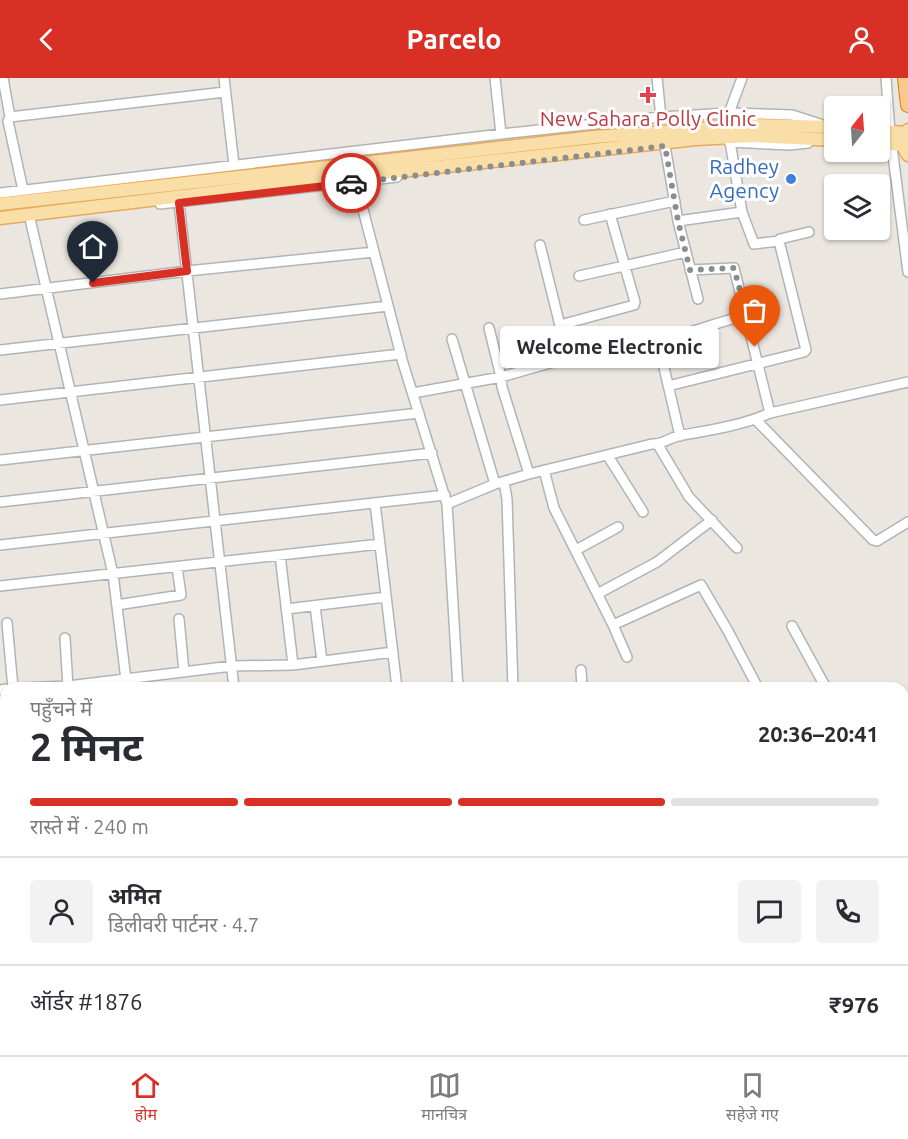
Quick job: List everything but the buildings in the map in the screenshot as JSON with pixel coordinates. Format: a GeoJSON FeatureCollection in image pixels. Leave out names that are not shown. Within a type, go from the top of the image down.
{"type":"FeatureCollection","features":[{"type":"Feature","properties":{"kind":"highway"},"geometry":{"type":"LineString","coordinates":[[905,78],[908,105]]}},
{"type":"Feature","properties":{"kind":"main road"},"geometry":{"type":"LineString","coordinates":[[0,204],[271,167],[693,128],[753,125],[824,133]]}},
{"type":"Feature","properties":{"kind":"main road"},"geometry":{"type":"LineString","coordinates":[[0,218],[729,139],[824,134]]}},
{"type":"Feature","properties":{"kind":"street"},"geometry":{"type":"LineString","coordinates":[[3,78],[3,99],[10,117],[8,121],[23,190]]}},
{"type":"Feature","properties":{"kind":"street"},"geometry":{"type":"LineString","coordinates":[[224,78],[234,165]]}},
{"type":"Feature","properties":{"kind":"street"},"geometry":{"type":"LineString","coordinates":[[495,78],[501,134]]}},
{"type":"Feature","properties":{"kind":"street"},"geometry":{"type":"LineString","coordinates":[[657,78],[662,117]]}},
{"type":"Feature","properties":{"kind":"street"},"geometry":{"type":"LineString","coordinates":[[729,113],[741,78]]}},
{"type":"Feature","properties":{"kind":"street"},"geometry":{"type":"LineString","coordinates":[[885,96],[886,78]]}},
{"type":"Feature","properties":{"kind":"street"},"geometry":{"type":"LineString","coordinates":[[10,117],[225,92]]}},
{"type":"Feature","properties":{"kind":"street"},"geometry":{"type":"LineString","coordinates":[[364,157],[501,134],[662,117],[729,113],[792,115],[824,130]]}},
{"type":"Feature","properties":{"kind":"street"},"geometry":{"type":"LineString","coordinates":[[0,223],[179,203],[355,179],[729,139],[742,212],[754,244],[779,241],[809,232]]}},
{"type":"Feature","properties":{"kind":"street"},"geometry":{"type":"LineString","coordinates":[[899,142],[908,272]]}},
{"type":"Feature","properties":{"kind":"street"},"geometry":{"type":"LineString","coordinates":[[665,146],[678,221],[698,299]]}},
{"type":"Feature","properties":{"kind":"street"},"geometry":{"type":"LineString","coordinates":[[0,193],[234,165],[271,167]]}},
{"type":"Feature","properties":{"kind":"street"},"geometry":{"type":"LineString","coordinates":[[355,179],[412,393],[446,500],[458,682]]}},
{"type":"Feature","properties":{"kind":"street"},"geometry":{"type":"LineString","coordinates":[[584,220],[675,201]]}},
{"type":"Feature","properties":{"kind":"street"},"geometry":{"type":"LineString","coordinates":[[179,203],[233,682]]}},
{"type":"Feature","properties":{"kind":"street"},"geometry":{"type":"LineString","coordinates":[[678,221],[742,212]]}},
{"type":"Feature","properties":{"kind":"street"},"geometry":{"type":"LineString","coordinates":[[560,325],[634,305],[626,266],[610,214]]}},
{"type":"Feature","properties":{"kind":"street"},"geometry":{"type":"LineString","coordinates":[[30,219],[113,574],[127,682]]}},
{"type":"Feature","properties":{"kind":"street"},"geometry":{"type":"LineString","coordinates":[[668,386],[806,350],[779,241]]}},
{"type":"Feature","properties":{"kind":"street"},"geometry":{"type":"LineString","coordinates":[[412,393],[501,377],[568,358],[540,245]]}},
{"type":"Feature","properties":{"kind":"street"},"geometry":{"type":"LineString","coordinates":[[0,294],[187,271],[374,252]]}},
{"type":"Feature","properties":{"kind":"street"},"geometry":{"type":"LineString","coordinates":[[579,276],[686,252]]}},
{"type":"Feature","properties":{"kind":"street"},"geometry":{"type":"LineString","coordinates":[[690,270],[734,268],[770,414]]}},
{"type":"Feature","properties":{"kind":"street"},"geometry":{"type":"LineString","coordinates":[[0,350],[388,306]]}},
{"type":"Feature","properties":{"kind":"street"},"geometry":{"type":"LineString","coordinates":[[630,347],[658,342],[747,315]]}},
{"type":"Feature","properties":{"kind":"street"},"geometry":{"type":"LineString","coordinates":[[489,328],[502,387],[529,474]]}},
{"type":"Feature","properties":{"kind":"street"},"geometry":{"type":"LineString","coordinates":[[452,339],[465,384],[507,499],[513,682]]}},
{"type":"Feature","properties":{"kind":"street"},"geometry":{"type":"LineString","coordinates":[[658,342],[680,436]]}},
{"type":"Feature","properties":{"kind":"street"},"geometry":{"type":"LineString","coordinates":[[0,400],[401,354]]}},
{"type":"Feature","properties":{"kind":"street"},"geometry":{"type":"LineString","coordinates":[[0,545],[375,503],[446,500],[544,470],[652,444],[658,445],[680,436],[756,420],[770,414],[908,382]]}},
{"type":"Feature","properties":{"kind":"street"},"geometry":{"type":"LineString","coordinates":[[0,460],[419,413]]}},
{"type":"Feature","properties":{"kind":"street"},"geometry":{"type":"LineString","coordinates":[[756,420],[873,540],[877,542],[908,522]]}},
{"type":"Feature","properties":{"kind":"street"},"geometry":{"type":"LineString","coordinates":[[658,445],[689,497],[737,548]]}},
{"type":"Feature","properties":{"kind":"street"},"geometry":{"type":"LineString","coordinates":[[0,502],[432,453]]}},
{"type":"Feature","properties":{"kind":"street"},"geometry":{"type":"LineString","coordinates":[[608,456],[643,512]]}},
{"type":"Feature","properties":{"kind":"street"},"geometry":{"type":"LineString","coordinates":[[544,470],[554,508],[599,593],[627,657]]}},
{"type":"Feature","properties":{"kind":"street"},"geometry":{"type":"LineString","coordinates":[[375,503],[396,682]]}},
{"type":"Feature","properties":{"kind":"street"},"geometry":{"type":"LineString","coordinates":[[599,593],[657,562],[712,520]]}},
{"type":"Feature","properties":{"kind":"street"},"geometry":{"type":"LineString","coordinates":[[576,550],[618,527]]}},
{"type":"Feature","properties":{"kind":"street"},"geometry":{"type":"LineString","coordinates":[[0,586],[380,544]]}},
{"type":"Feature","properties":{"kind":"street"},"geometry":{"type":"LineString","coordinates":[[280,555],[293,665]]}},
{"type":"Feature","properties":{"kind":"street"},"geometry":{"type":"LineString","coordinates":[[117,605],[181,596],[177,567]]}},
{"type":"Feature","properties":{"kind":"street"},"geometry":{"type":"LineString","coordinates":[[614,625],[701,585],[755,682]]}},
{"type":"Feature","properties":{"kind":"street"},"geometry":{"type":"LineString","coordinates":[[286,609],[386,597]]}},
{"type":"Feature","properties":{"kind":"street"},"geometry":{"type":"LineString","coordinates":[[315,606],[322,661]]}},
{"type":"Feature","properties":{"kind":"street"},"geometry":{"type":"LineString","coordinates":[[179,619],[184,672]]}},
{"type":"Feature","properties":{"kind":"street"},"geometry":{"type":"LineString","coordinates":[[7,623],[12,682]]}},
{"type":"Feature","properties":{"kind":"street"},"geometry":{"type":"LineString","coordinates":[[792,626],[823,682]]}},
{"type":"Feature","properties":{"kind":"street"},"geometry":{"type":"LineString","coordinates":[[64,638],[68,682]]}},
{"type":"Feature","properties":{"kind":"street"},"geometry":{"type":"LineString","coordinates":[[136,682],[184,672],[232,666],[293,665],[393,652]]}},
{"type":"Feature","properties":{"kind":"street"},"geometry":{"type":"LineString","coordinates":[[581,670],[582,682]]}},
{"type":"Feature","properties":{"kind":"way so far"},"geometry":{"type":"LineString","coordinates":[[351,183],[665,146],[678,221],[690,270],[734,268],[755,347]]}},
{"type":"Feature","properties":{"kind":"place","name":"New Sahara Polly Clinic"},"geometry":{"type":"Point","coordinates":[648,95]}},
{"type":"Feature","properties":{"kind":"place","name":"Radhey Agency"},"geometry":{"type":"Point","coordinates":[791,179]}},
{"type":"Feature","properties":{"kind":"place","name":"Welcome Electronic"},"geometry":{"type":"Point","coordinates":[755,347]}},
{"type":"Feature","properties":{"kind":"route"},"geometry":{"type":"LineString","coordinates":[[93,283],[187,271],[179,203],[351,183]]}}]}
